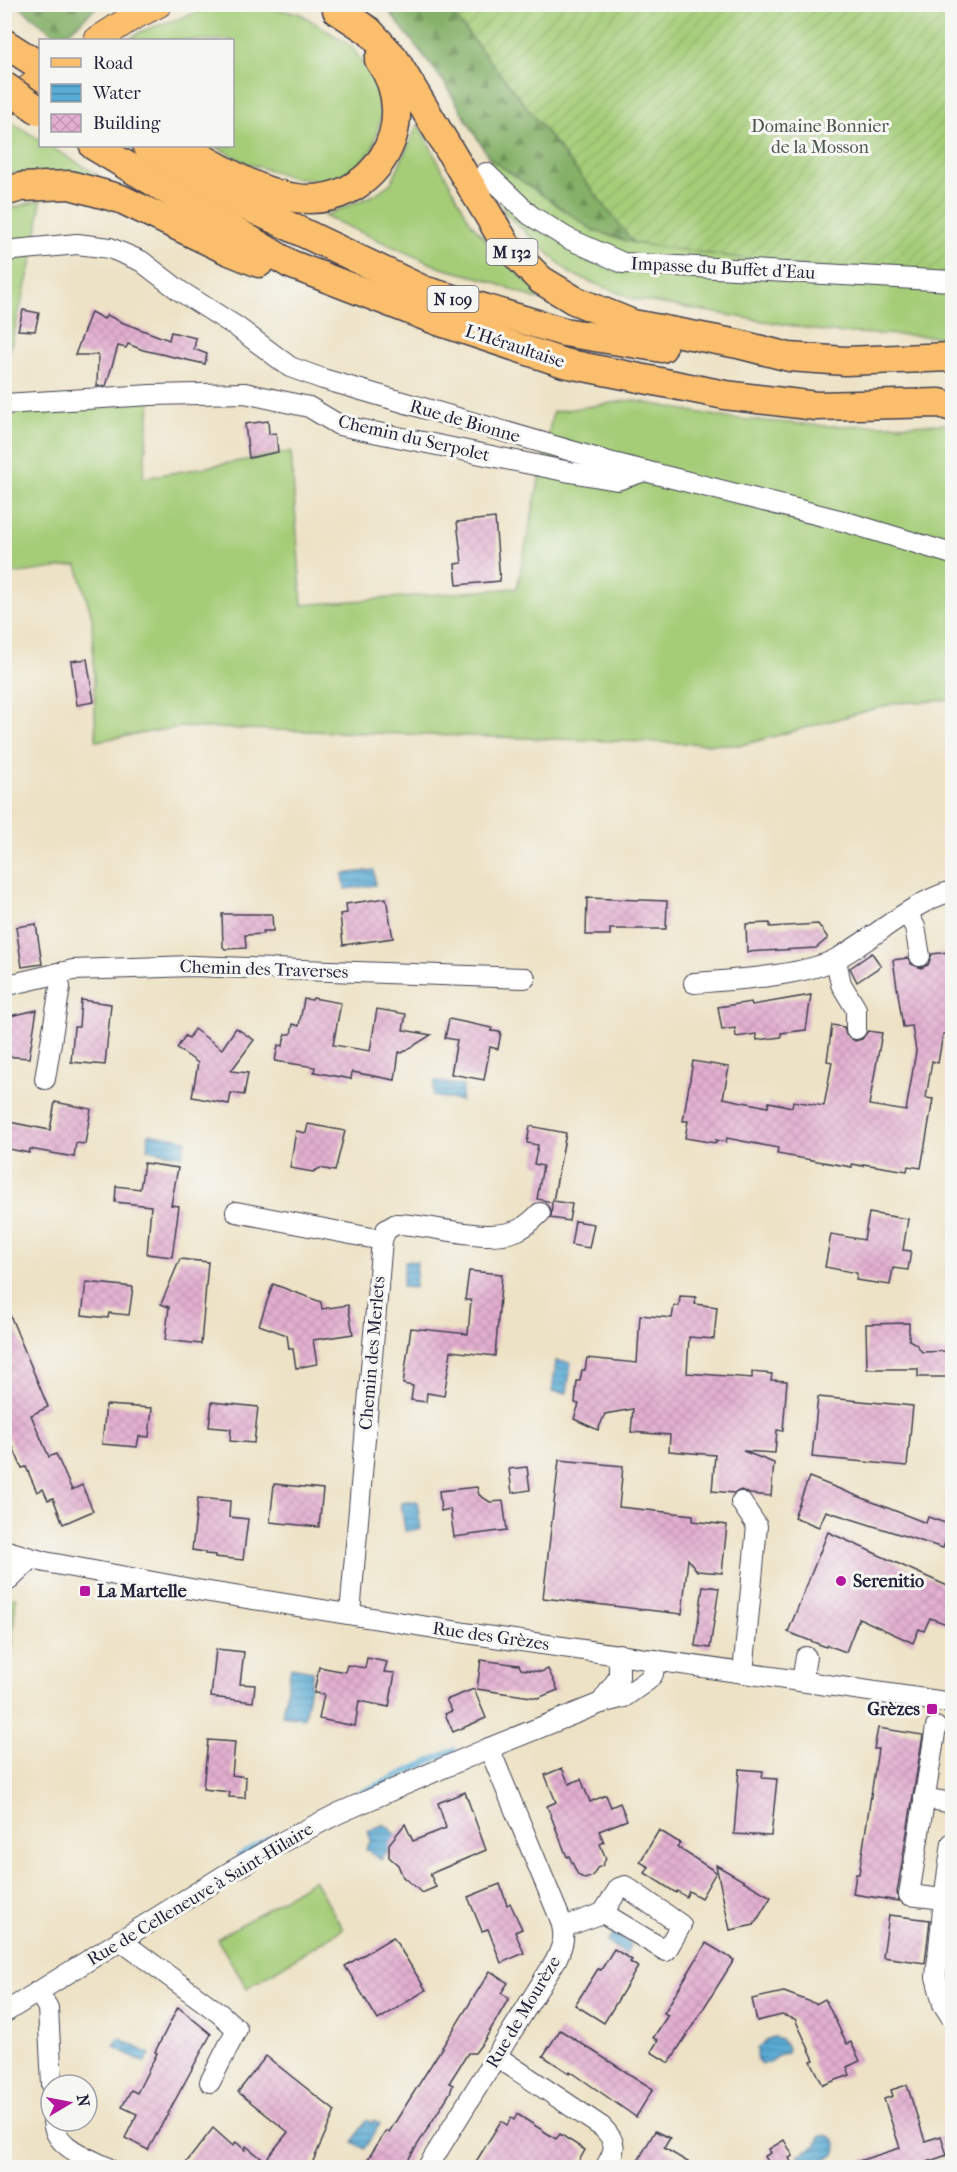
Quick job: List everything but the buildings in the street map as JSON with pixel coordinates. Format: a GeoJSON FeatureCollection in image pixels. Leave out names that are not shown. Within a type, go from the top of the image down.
{"type":"FeatureCollection","features":[{"type":"Feature","properties":{"kind":"highway","name":"M 132"},"geometry":{"type":"LineString","coordinates":[[182,147],[262,189],[295,198],[323,199],[356,187],[378,166],[390,146],[396,124],[396,105],[391,84],[383,66],[364,40],[332,7]]}},
{"type":"Feature","properties":{"kind":"highway","name":"M 132"},"geometry":{"type":"LineString","coordinates":[[332,7],[369,31],[394,58],[507,246],[541,279],[574,300],[633,324],[738,344],[789,357]]}},
{"type":"Feature","properties":{"kind":"highway"},"geometry":{"type":"LineString","coordinates":[[8,45],[39,65]]}},
{"type":"Feature","properties":{"kind":"highway"},"geometry":{"type":"LineString","coordinates":[[8,45],[39,70]]}},
{"type":"Feature","properties":{"kind":"highway"},"geometry":{"type":"LineString","coordinates":[[4,86],[39,110]]}},
{"type":"Feature","properties":{"kind":"highway","name":"L'Héraultaise"},"geometry":{"type":"LineString","coordinates":[[96,147],[290,264],[438,321],[564,363],[724,395],[805,405],[948,402]]}},
{"type":"Feature","properties":{"kind":"highway","name":"L'Héraultaise"},"geometry":{"type":"LineString","coordinates":[[149,147],[247,206],[423,290],[564,332],[731,360],[789,357]]}},
{"type":"Feature","properties":{"kind":"highway"},"geometry":{"type":"LineString","coordinates":[[4,192],[21,187],[70,185],[121,199],[259,263],[290,264]]}},
{"type":"Feature","properties":{"kind":"highway","name":"N 109"},"geometry":{"type":"LineString","coordinates":[[789,357],[845,361],[952,357]]}},
{"type":"Feature","properties":{"kind":"main road"},"geometry":{"type":"LineString","coordinates":[[99,39],[131,18],[159,4]]}},
{"type":"Feature","properties":{"kind":"main road"},"geometry":{"type":"LineString","coordinates":[[4,105],[39,81]]}},
{"type":"Feature","properties":{"kind":"street","name":"Impasse du Buffet d'Eau"},"geometry":{"type":"LineString","coordinates":[[486,173],[530,215],[567,238],[623,263],[952,281]]}},
{"type":"Feature","properties":{"kind":"street","name":"Rue de Bionne"},"geometry":{"type":"LineString","coordinates":[[4,251],[77,244],[110,248],[141,261],[180,291],[237,327],[290,367],[339,384],[645,471],[843,520],[952,554]]}},
{"type":"Feature","properties":{"kind":"street","name":"Chemin du Serpolet"},"geometry":{"type":"LineString","coordinates":[[4,404],[151,395],[245,393],[309,407],[339,425],[570,472],[617,480],[645,471]]}},
{"type":"Feature","properties":{"kind":"street"},"geometry":{"type":"LineString","coordinates":[[694,983],[777,974],[806,969],[836,960],[908,913],[952,891]]}},
{"type":"Feature","properties":{"kind":"street"},"geometry":{"type":"LineString","coordinates":[[908,913],[915,927],[920,956]]}},
{"type":"Feature","properties":{"kind":"street"},"geometry":{"type":"LineString","coordinates":[[836,960],[841,984],[856,1009],[856,1029]]}},
{"type":"Feature","properties":{"kind":"street","name":"Chemin des Traverses"},"geometry":{"type":"LineString","coordinates":[[4,986],[88,968],[192,966],[525,978]]}},
{"type":"Feature","properties":{"kind":"street"},"geometry":{"type":"LineString","coordinates":[[45,1079],[60,987],[57,973]]}},
{"type":"Feature","properties":{"kind":"street"},"geometry":{"type":"LineString","coordinates":[[236,1212],[382,1240],[386,1230],[396,1224],[486,1234],[510,1233],[530,1223],[540,1213]]}},
{"type":"Feature","properties":{"kind":"street","name":"Chemin des Merlets"},"geometry":{"type":"LineString","coordinates":[[350,1614],[382,1240]]}},
{"type":"Feature","properties":{"kind":"street"},"geometry":{"type":"LineString","coordinates":[[741,1502],[757,1526],[743,1673]]}},
{"type":"Feature","properties":{"kind":"street","name":"Rue des Grèzes"},"geometry":{"type":"LineString","coordinates":[[4,1550],[31,1558],[191,1589],[472,1634],[952,1703]]}},
{"type":"Feature","properties":{"kind":"street"},"geometry":{"type":"LineString","coordinates":[[4,1582],[9,1580],[31,1558]]}},
{"type":"Feature","properties":{"kind":"street"},"geometry":{"type":"LineString","coordinates":[[601,1703],[619,1677],[619,1654]]}},
{"type":"Feature","properties":{"kind":"street"},"geometry":{"type":"LineString","coordinates":[[802,1681],[806,1657]]}},
{"type":"Feature","properties":{"kind":"street","name":"Rue de Celleneuve à Saint-Hilaire"},"geometry":{"type":"LineString","coordinates":[[4,2013],[282,1842],[339,1814],[489,1748],[601,1703],[624,1697],[648,1680],[653,1674],[655,1660]]}},
{"type":"Feature","properties":{"kind":"street"},"geometry":{"type":"LineString","coordinates":[[936,1727],[909,1895],[944,1899]]}},
{"type":"Feature","properties":{"kind":"street"},"geometry":{"type":"LineString","coordinates":[[489,1748],[564,1927],[603,1913]]}},
{"type":"Feature","properties":{"kind":"street"},"geometry":{"type":"LineString","coordinates":[[924,1798],[952,1803]]}},
{"type":"Feature","properties":{"kind":"street"},"geometry":{"type":"LineString","coordinates":[[952,1843],[936,1977],[942,2004],[952,2018]]}},
{"type":"Feature","properties":{"kind":"street","name":"Rue de Mourèze"},"geometry":{"type":"LineString","coordinates":[[427,2168],[556,1960],[564,1939],[564,1927]]}},
{"type":"Feature","properties":{"kind":"street"},"geometry":{"type":"LineString","coordinates":[[120,1940],[219,2013],[237,2029],[210,2082]]}},
{"type":"Feature","properties":{"kind":"street"},"geometry":{"type":"LineString","coordinates":[[38,1991],[48,2007],[51,2073]]}},
{"type":"Feature","properties":{"kind":"street"},"geometry":{"type":"LineString","coordinates":[[495,2056],[602,2127],[614,2143],[614,2153],[605,2168]]}},
{"type":"Feature","properties":{"kind":"street"},"geometry":{"type":"LineString","coordinates":[[58,2133],[64,2145],[108,2168]]}},
{"type":"Feature","properties":{"kind":"green space"},"geometry":{"type":"Polygon","coordinates":[[[17,5],[99,5],[61,39],[17,5]]]}},
{"type":"Feature","properties":{"kind":"green space"},"geometry":{"type":"Polygon","coordinates":[[[219,5],[240,5],[299,13],[351,46],[376,82],[381,117],[372,151],[354,168],[328,180],[294,178],[244,162],[217,147],[234,147],[234,39],[129,39],[142,31],[219,5]]]}},
{"type":"Feature","properties":{"kind":"green space"},"geometry":{"type":"Polygon","coordinates":[[[384,5],[446,5],[634,243],[593,230],[489,158],[444,82],[384,5]]]}},
{"type":"Feature","properties":{"kind":"green space","name":"Domaine Bonnier de la Mosson"},"geometry":{"type":"Polygon","coordinates":[[[446,5],[952,5],[952,288],[634,243],[446,5]]]}},
{"type":"Feature","properties":{"kind":"green space"},"geometry":{"type":"Polygon","coordinates":[[[14,124],[39,139],[39,147],[51,147],[100,176],[5,173],[5,130],[14,124]]]}},
{"type":"Feature","properties":{"kind":"green space"},"geometry":{"type":"Polygon","coordinates":[[[418,124],[471,223],[500,256],[535,289],[539,300],[485,279],[441,268],[324,216],[374,195],[391,183],[418,124]]]}},
{"type":"Feature","properties":{"kind":"green space"},"geometry":{"type":"Polygon","coordinates":[[[489,158],[593,230],[634,243],[952,288],[952,337],[829,332],[634,299],[571,274],[505,213],[489,158]]]}},
{"type":"Feature","properties":{"kind":"green space"},"geometry":{"type":"Polygon","coordinates":[[[41,200],[35,248],[5,369],[5,210],[41,200]]]}},
{"type":"Feature","properties":{"kind":"green space"},"geometry":{"type":"Polygon","coordinates":[[[151,395],[143,478],[291,452],[302,605],[517,588],[553,412],[632,400],[727,418],[827,426],[952,424],[952,700],[896,703],[742,745],[180,727],[96,741],[92,617],[77,565],[5,575],[5,404],[151,395]]]}},
{"type":"Feature","properties":{"kind":"green space"},"geometry":{"type":"Polygon","coordinates":[[[16,1597],[5,1716],[5,1598],[16,1597]]]}},
{"type":"Feature","properties":{"kind":"green space"},"geometry":{"type":"Polygon","coordinates":[[[314,1880],[343,1929],[247,1988],[217,1939],[314,1880]]]}},
{"type":"Feature","properties":{"kind":"water"},"geometry":{"type":"Polygon","coordinates":[[[374,870],[375,885],[345,889],[343,874],[374,870]]]}},
{"type":"Feature","properties":{"kind":"water"},"geometry":{"type":"Polygon","coordinates":[[[435,1081],[463,1086],[461,1101],[433,1096],[435,1081]]]}},
{"type":"Feature","properties":{"kind":"water"},"geometry":{"type":"Polygon","coordinates":[[[149,1133],[186,1140],[182,1156],[147,1149],[149,1133]]]}},
{"type":"Feature","properties":{"kind":"water"},"geometry":{"type":"Polygon","coordinates":[[[405,1261],[417,1262],[415,1288],[402,1287],[405,1261]]]}},
{"type":"Feature","properties":{"kind":"water"},"geometry":{"type":"Polygon","coordinates":[[[556,1361],[571,1363],[567,1393],[552,1392],[556,1361]]]}},
{"type":"Feature","properties":{"kind":"water"},"geometry":{"type":"Polygon","coordinates":[[[417,1501],[421,1529],[405,1531],[401,1503],[417,1501]]]}},
{"type":"Feature","properties":{"kind":"water"},"geometry":{"type":"Polygon","coordinates":[[[291,1667],[313,1671],[304,1718],[282,1715],[291,1667]]]}},
{"type":"Feature","properties":{"kind":"water"},"geometry":{"type":"Polygon","coordinates":[[[384,1824],[397,1835],[381,1860],[366,1849],[371,1840],[368,1831],[384,1824]]]}},
{"type":"Feature","properties":{"kind":"water"},"geometry":{"type":"Polygon","coordinates":[[[614,1933],[631,1944],[625,1954],[607,1942],[614,1933]]]}},
{"type":"Feature","properties":{"kind":"water"},"geometry":{"type":"Polygon","coordinates":[[[774,2037],[781,2039],[788,2048],[787,2053],[778,2055],[770,2063],[762,2064],[757,2059],[757,2048],[774,2037]]]}},
{"type":"Feature","properties":{"kind":"water"},"geometry":{"type":"Polygon","coordinates":[[[119,2038],[150,2054],[145,2063],[114,2047],[119,2038]]]}},
{"type":"Feature","properties":{"kind":"water"},"geometry":{"type":"Polygon","coordinates":[[[366,2120],[372,2123],[374,2120],[380,2124],[364,2149],[353,2142],[366,2120]]]}},
{"type":"Feature","properties":{"kind":"water"},"geometry":{"type":"Polygon","coordinates":[[[823,2135],[835,2141],[837,2147],[835,2154],[813,2167],[805,2167],[798,2155],[817,2145],[820,2136],[823,2135]]]}},
{"type":"Feature","properties":{"kind":"waterway"},"geometry":{"type":"LineString","coordinates":[[337,1804],[454,1750]]}},
{"type":"Feature","properties":{"kind":"waterway"},"geometry":{"type":"LineString","coordinates":[[239,1856],[272,1837]]}},
{"type":"Feature","properties":{"kind":"place","name":"Serenitio"},"geometry":{"type":"Point","coordinates":[841,1581]}},
{"type":"Feature","properties":{"kind":"place","name":"La Martelle"},"geometry":{"type":"Point","coordinates":[85,1591]}},
{"type":"Feature","properties":{"kind":"place","name":"Grèzes"},"geometry":{"type":"Point","coordinates":[932,1709]}}]}
